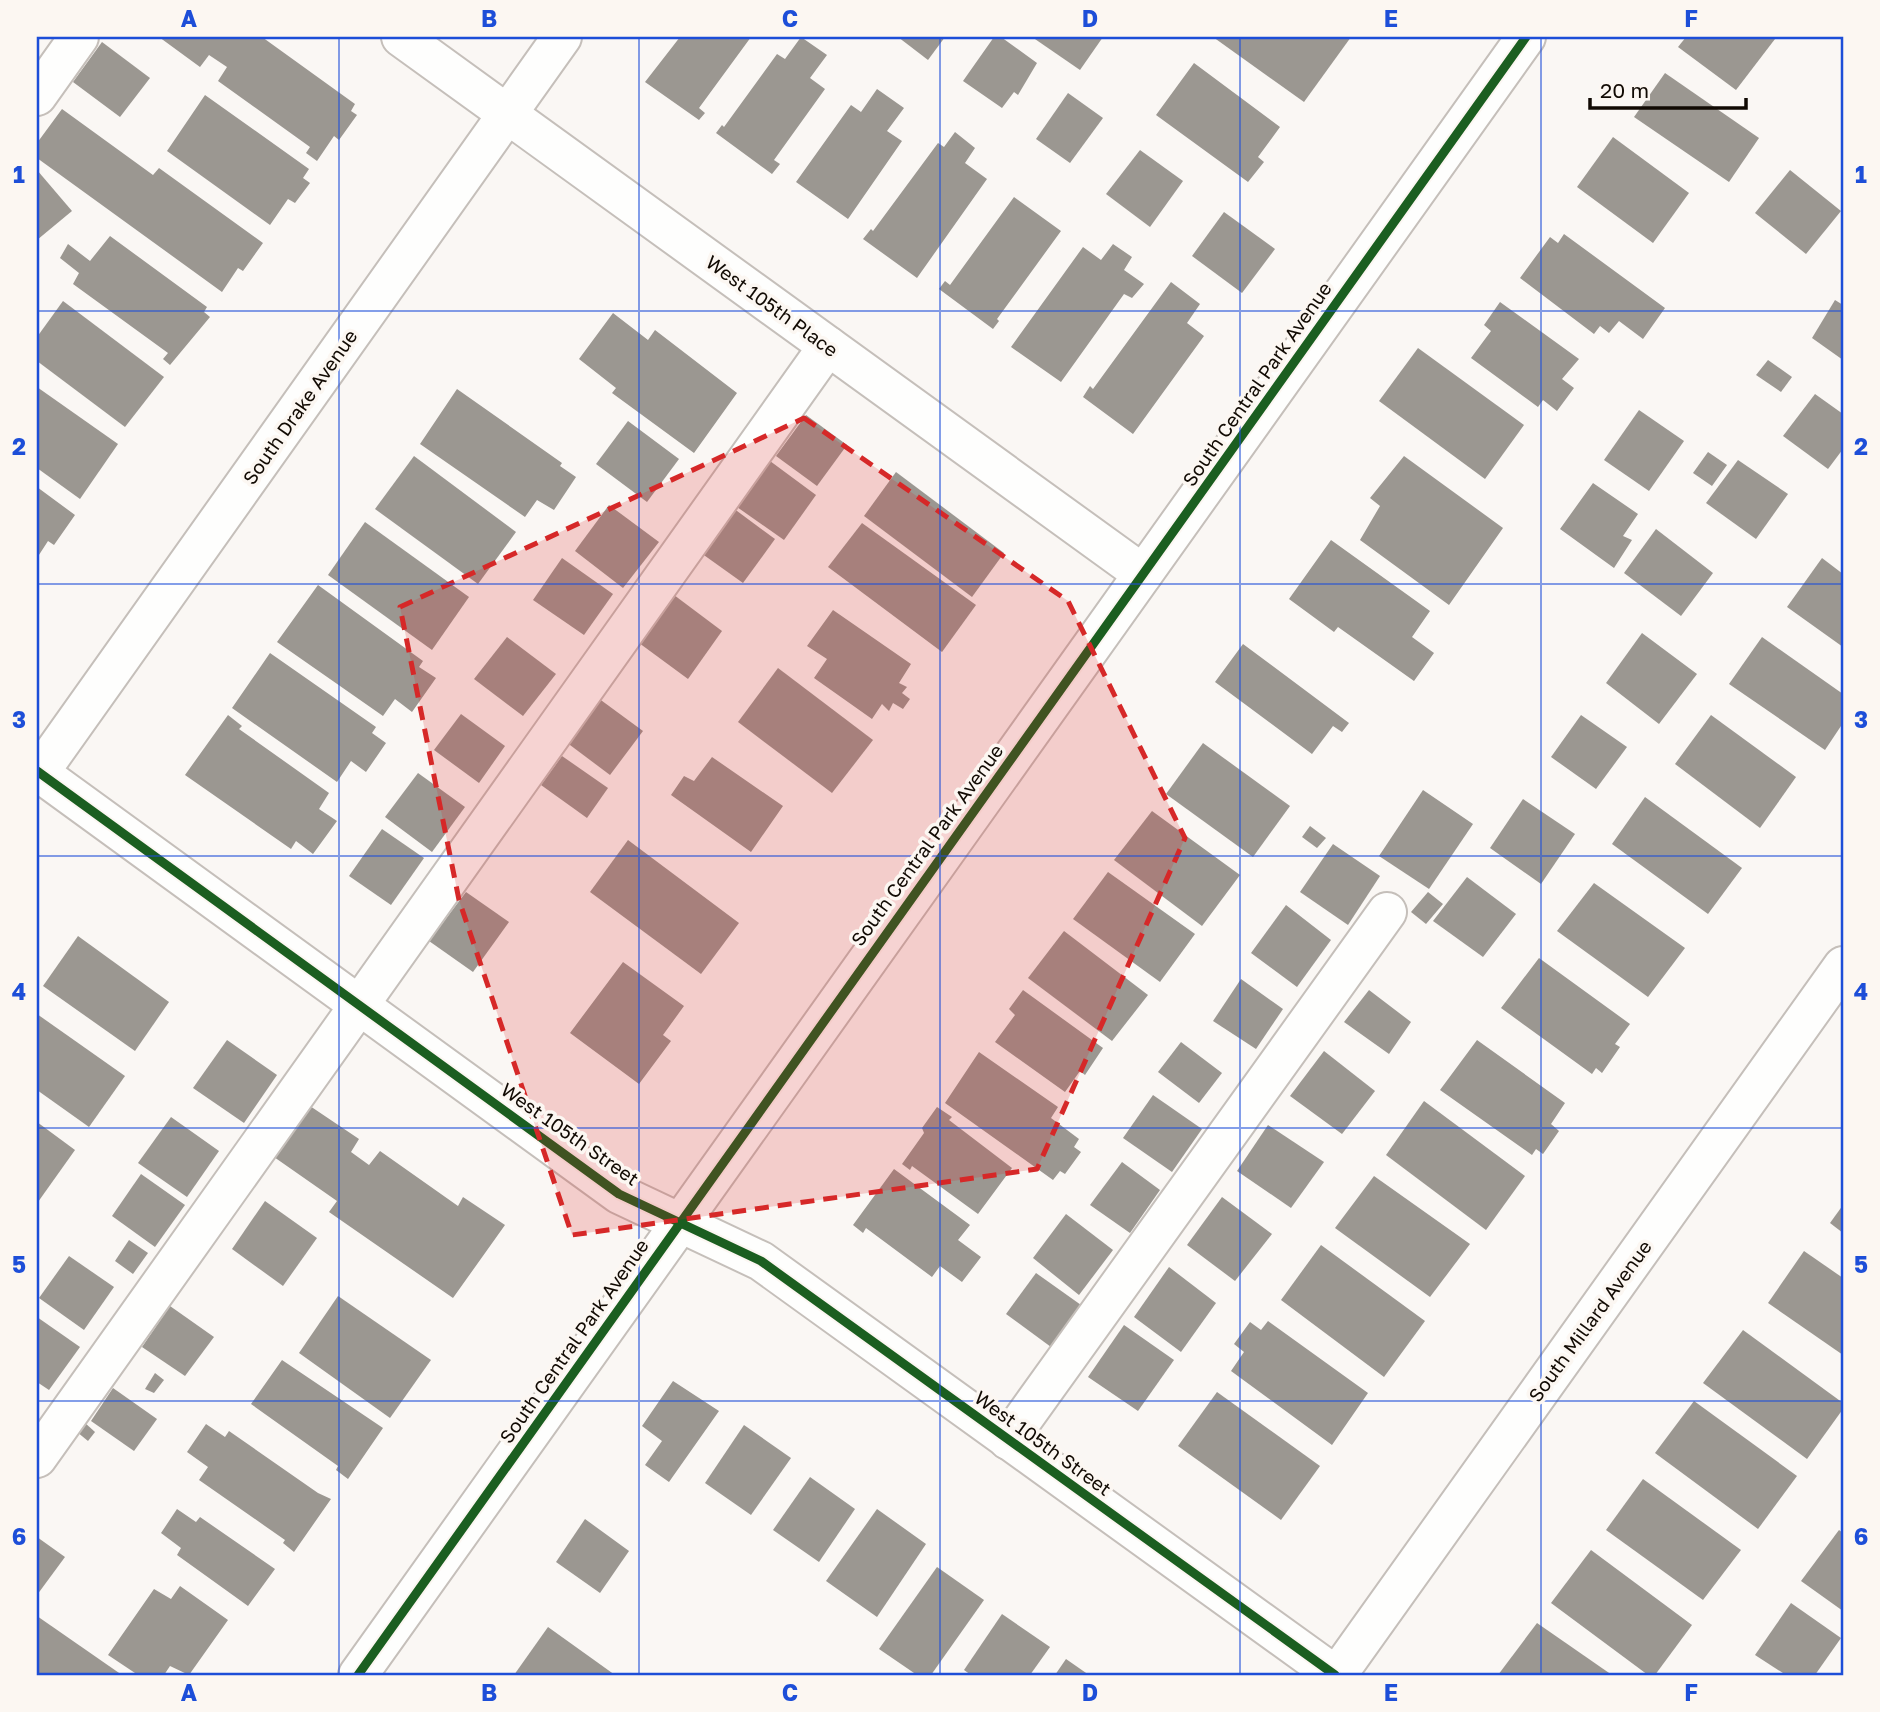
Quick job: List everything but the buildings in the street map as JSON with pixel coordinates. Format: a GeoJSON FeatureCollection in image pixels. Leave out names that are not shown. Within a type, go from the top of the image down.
{"type":"FeatureCollection","features":[{"type":"Feature","properties":{"kind":"street"},"geometry":{"type":"LineString","coordinates":[[37,96],[79,37]]}},
{"type":"Feature","properties":{"kind":"street","name":"West 105th Place"},"geometry":{"type":"LineString","coordinates":[[401,37],[1143,574]]}},
{"type":"Feature","properties":{"kind":"street","name":"South Drake Avenue"},"geometry":{"type":"LineString","coordinates":[[38,773],[562,37]]}},
{"type":"Feature","properties":{"kind":"street","name":"South Central Park Avenue"},"geometry":{"type":"LineString","coordinates":[[358,1675],[1526,37]]}},
{"type":"Feature","properties":{"kind":"street"},"geometry":{"type":"LineString","coordinates":[[37,1458],[828,346]]}},
{"type":"Feature","properties":{"kind":"street","name":"West 105th Street"},"geometry":{"type":"LineString","coordinates":[[38,773],[619,1194],[761,1261],[1336,1675]]}},
{"type":"Feature","properties":{"kind":"street"},"geometry":{"type":"LineString","coordinates":[[1009,1440],[1387,912]]}},
{"type":"Feature","properties":{"kind":"street","name":"South Millard Avenue"},"geometry":{"type":"LineString","coordinates":[[1336,1675],[1843,966]]}},
{"type":"Feature","properties":{"kind":"highlighted area"},"geometry":{"type":"Polygon","coordinates":[[[804,418],[1068,601],[1185,838],[1037,1169],[572,1235],[459,900],[400,607],[804,418]]]}},
{"type":"Feature","properties":{"kind":"cycle path"},"geometry":{"type":"LineString","coordinates":[[358,1675],[1526,37]]}},
{"type":"Feature","properties":{"kind":"cycle path"},"geometry":{"type":"LineString","coordinates":[[37,771],[619,1194],[761,1261],[1335,1675]]}}]}
